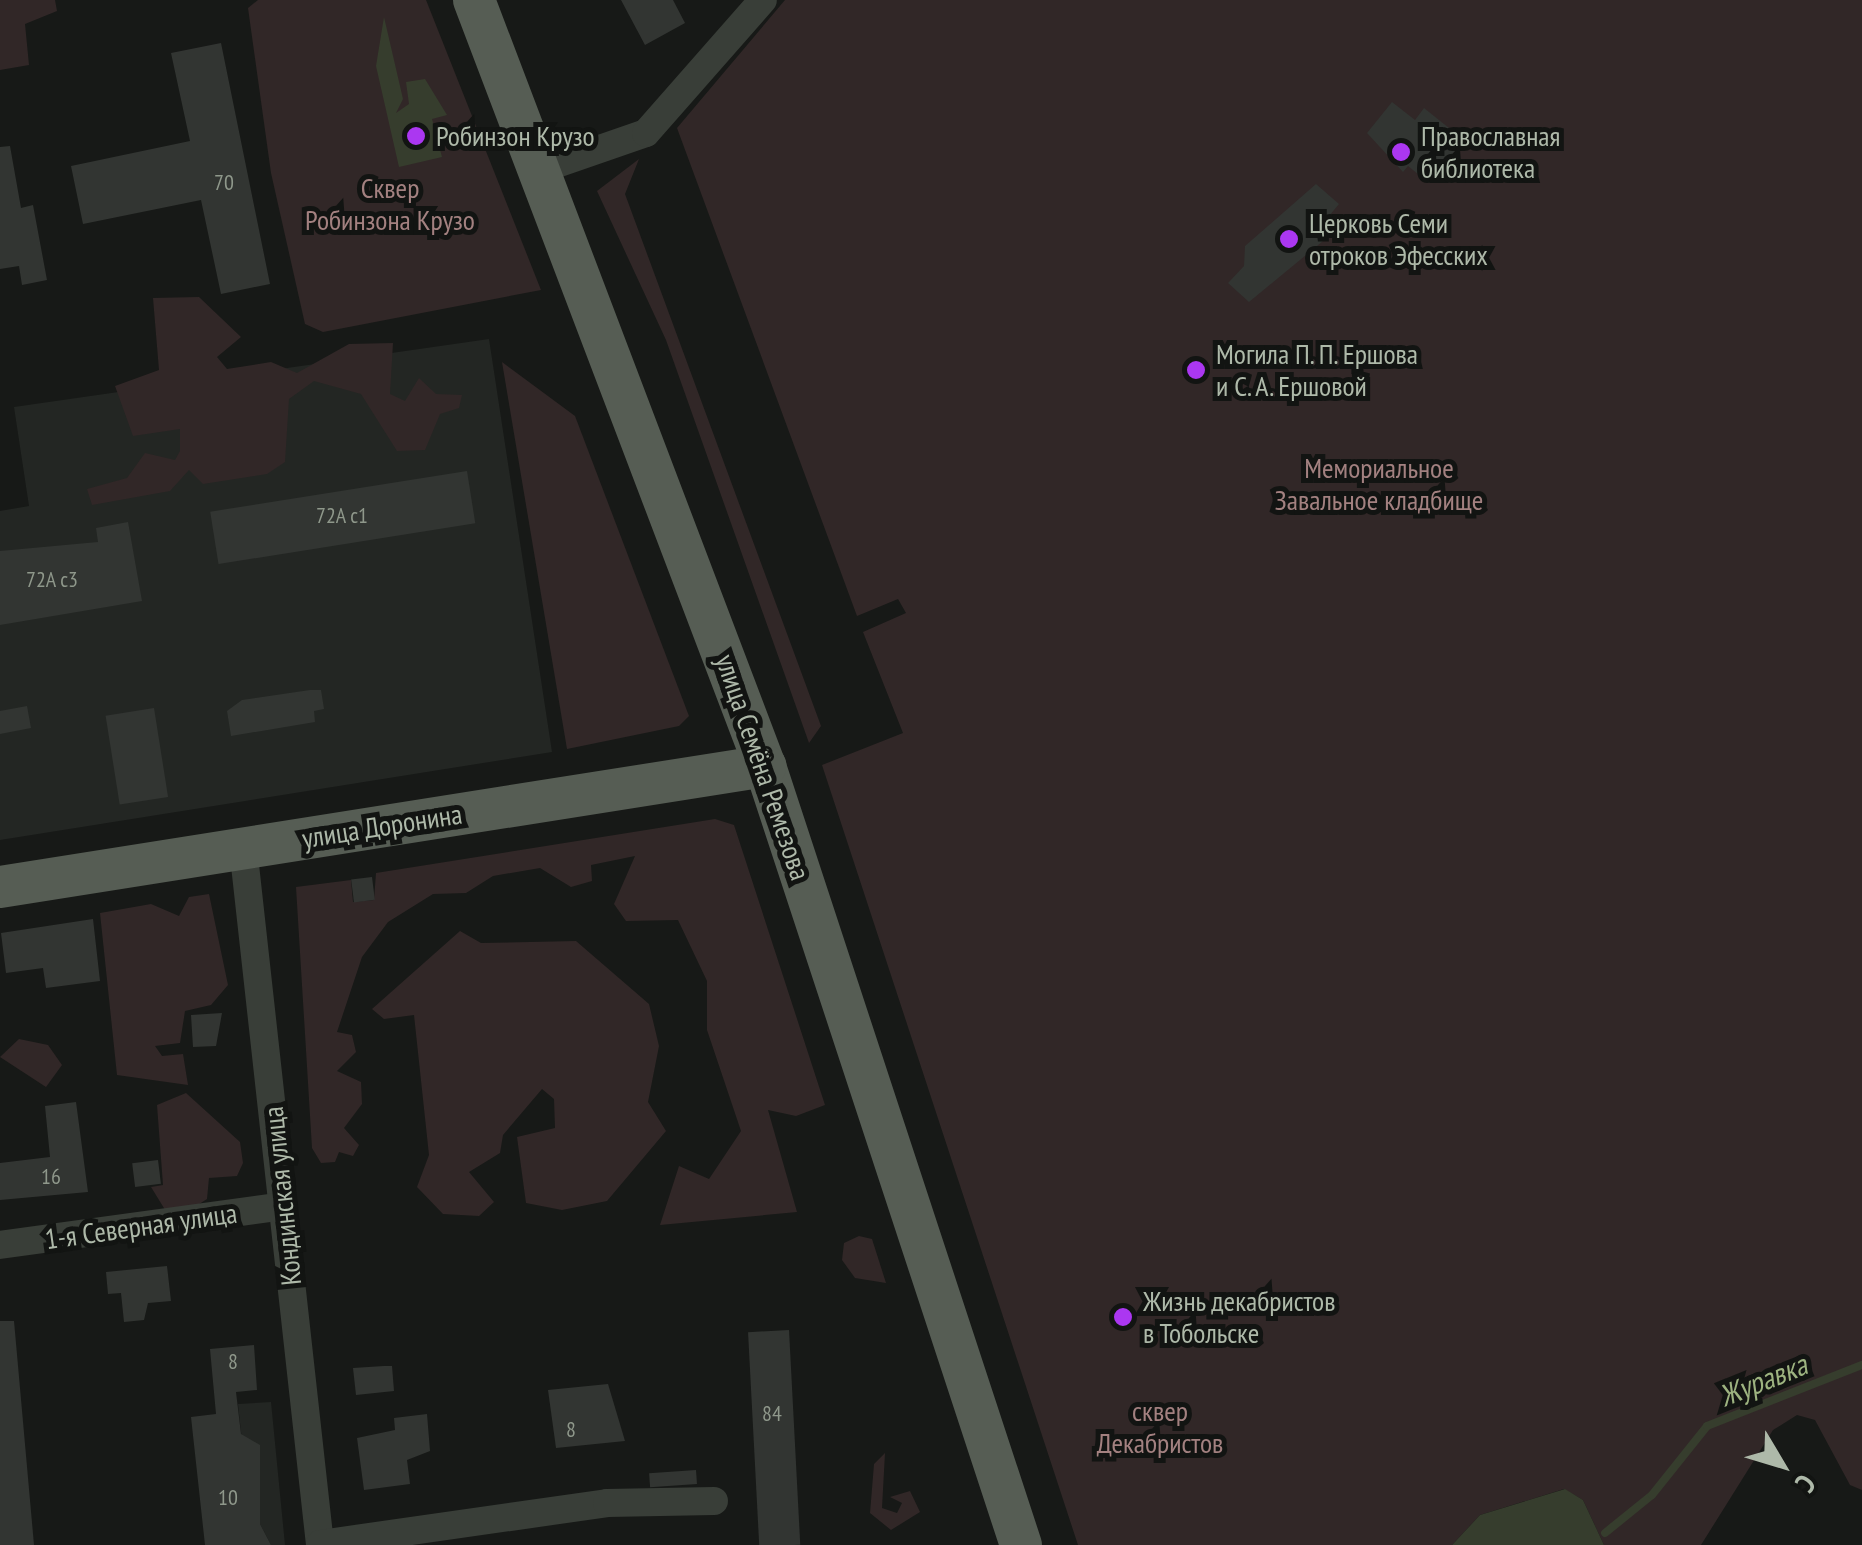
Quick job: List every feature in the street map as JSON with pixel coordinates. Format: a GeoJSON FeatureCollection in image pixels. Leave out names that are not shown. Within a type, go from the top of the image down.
{"type":"FeatureCollection","features":[{"type":"Feature","properties":{"kind":"main road","name":"улица Семёна Ремезова"},"geometry":{"type":"LineString","coordinates":[[474,0],[542,169],[765,766],[1021,1545]]}},
{"type":"Feature","properties":{"kind":"main road","name":"улица Доронина"},"geometry":{"type":"LineString","coordinates":[[0,887],[765,766]]}},
{"type":"Feature","properties":{"kind":"street"},"geometry":{"type":"LineString","coordinates":[[542,169],[646,133],[763,0]]}},
{"type":"Feature","properties":{"kind":"street","name":"Кондинская улица"},"geometry":{"type":"LineString","coordinates":[[243,847],[320,1545]]}},
{"type":"Feature","properties":{"kind":"street","name":"1-я Северная улица"},"geometry":{"type":"LineString","coordinates":[[0,1245],[283,1206]]}},
{"type":"Feature","properties":{"kind":"street"},"geometry":{"type":"LineString","coordinates":[[320,1545],[607,1503],[714,1501]]}},
{"type":"Feature","properties":{"kind":"shaded area"},"geometry":{"type":"Polygon","coordinates":[[[384,17],[403,99],[396,113],[409,104],[406,82],[425,79],[447,115],[432,119],[442,157],[399,167],[376,66],[384,17]]]}},
{"type":"Feature","properties":{"kind":"shaded area"},"geometry":{"type":"Polygon","coordinates":[[[489,339],[552,752],[0,840],[0,511],[29,506],[14,407],[489,339]]]}},
{"type":"Feature","properties":{"kind":"shaded area"},"geometry":{"type":"Polygon","coordinates":[[[271,1402],[285,1545],[271,1545],[260,1524],[260,1446],[242,1441],[238,1404],[271,1402]]]}},
{"type":"Feature","properties":{"kind":"shaded area"},"geometry":{"type":"Polygon","coordinates":[[[1565,1489],[1583,1500],[1604,1545],[1452,1545],[1480,1515],[1565,1489]]]}},
{"type":"Feature","properties":{"kind":"green space"},"geometry":{"type":"Polygon","coordinates":[[[0,0],[55,0],[57,11],[25,24],[29,65],[0,70],[0,0]]]}},
{"type":"Feature","properties":{"kind":"green space","name":"Сквер Робинзона Крузо"},"geometry":{"type":"Polygon","coordinates":[[[258,0],[426,0],[541,290],[323,332],[305,324],[271,173],[248,8],[258,0]]]}},
{"type":"Feature","properties":{"kind":"green space","name":"Мемориальное Завальное кладбище"},"geometry":{"type":"Polygon","coordinates":[[[785,0],[1862,0],[1862,1490],[1850,1485],[1815,1420],[1797,1415],[1773,1430],[1701,1545],[1604,1545],[1583,1500],[1564,1489],[1480,1515],[1452,1545],[1078,1545],[822,765],[903,733],[863,632],[906,613],[898,599],[857,616],[677,128],[785,0]]]}},
{"type":"Feature","properties":{"kind":"green space"},"geometry":{"type":"Polygon","coordinates":[[[639,159],[625,194],[821,726],[809,743],[666,340],[597,191],[639,159]]]}},
{"type":"Feature","properties":{"kind":"green space"},"geometry":{"type":"Polygon","coordinates":[[[199,297],[241,337],[217,357],[227,369],[271,362],[297,373],[349,344],[393,343],[390,394],[405,401],[419,378],[436,394],[462,395],[459,408],[440,414],[425,450],[397,451],[361,394],[314,381],[289,399],[285,462],[267,474],[203,484],[189,470],[170,491],[92,505],[87,489],[127,478],[145,453],[175,460],[180,451],[180,429],[133,436],[115,386],[159,370],[153,298],[199,297]]]}},
{"type":"Feature","properties":{"kind":"green space"},"geometry":{"type":"Polygon","coordinates":[[[502,362],[575,416],[689,716],[679,726],[567,749],[502,362]]]}},
{"type":"Feature","properties":{"kind":"green space"},"geometry":{"type":"Polygon","coordinates":[[[715,819],[734,825],[825,1105],[796,1116],[768,1110],[797,1212],[660,1225],[679,1166],[709,1179],[741,1131],[707,1030],[707,981],[678,920],[626,921],[614,904],[635,856],[591,865],[592,881],[571,887],[540,868],[493,876],[466,893],[433,894],[388,922],[362,957],[337,1032],[352,1035],[356,1052],[337,1071],[361,1082],[362,1104],[344,1128],[359,1145],[353,1156],[339,1152],[335,1162],[321,1163],[312,1148],[296,887],[351,880],[353,902],[374,900],[376,873],[715,819]]]}},
{"type":"Feature","properties":{"kind":"green space"},"geometry":{"type":"Polygon","coordinates":[[[209,894],[228,985],[211,1005],[185,1011],[180,1043],[155,1046],[162,1056],[183,1054],[188,1085],[117,1075],[100,913],[151,904],[179,916],[189,897],[209,894]]]}},
{"type":"Feature","properties":{"kind":"green space"},"geometry":{"type":"Polygon","coordinates":[[[460,931],[481,943],[576,941],[649,1004],[659,1046],[648,1102],[666,1131],[607,1201],[562,1210],[526,1203],[517,1137],[555,1128],[554,1099],[542,1089],[503,1135],[500,1153],[469,1172],[494,1202],[479,1216],[443,1214],[417,1187],[429,1155],[414,1015],[384,1019],[372,1009],[460,931]]]}},
{"type":"Feature","properties":{"kind":"green space"},"geometry":{"type":"Polygon","coordinates":[[[19,1039],[48,1045],[62,1065],[46,1087],[0,1057],[19,1039]]]}},
{"type":"Feature","properties":{"kind":"green space"},"geometry":{"type":"Polygon","coordinates":[[[186,1093],[240,1142],[243,1163],[237,1176],[209,1178],[207,1199],[193,1208],[167,1213],[151,1187],[163,1185],[157,1105],[186,1093]]]}},
{"type":"Feature","properties":{"kind":"green space"},"geometry":{"type":"Polygon","coordinates":[[[859,1236],[872,1239],[886,1283],[855,1278],[842,1260],[844,1243],[859,1236]]]}},
{"type":"Feature","properties":{"kind":"green space"},"geometry":{"type":"Polygon","coordinates":[[[885,1453],[882,1508],[897,1513],[902,1503],[890,1497],[910,1491],[920,1512],[891,1530],[870,1513],[874,1464],[885,1453]]]}},
{"type":"Feature","properties":{"kind":"building"},"geometry":{"type":"Polygon","coordinates":[[[621,0],[673,0],[685,23],[645,45],[621,0]]]}},
{"type":"Feature","properties":{"kind":"building"},"geometry":{"type":"Polygon","coordinates":[[[221,43],[270,284],[221,294],[201,200],[83,224],[71,166],[190,141],[171,53],[221,43]]]}},
{"type":"Feature","properties":{"kind":"building"},"geometry":{"type":"Polygon","coordinates":[[[1392,102],[1415,120],[1424,108],[1464,140],[1429,183],[1408,166],[1403,172],[1367,133],[1392,102]]]}},
{"type":"Feature","properties":{"kind":"building"},"geometry":{"type":"Polygon","coordinates":[[[10,146],[21,208],[33,205],[47,280],[22,285],[19,266],[0,269],[0,147],[10,146]]]}},
{"type":"Feature","properties":{"kind":"building","name":"Церковь Семи отроков Эфесских"},"geometry":{"type":"Polygon","coordinates":[[[1316,184],[1339,204],[1324,222],[1334,232],[1249,302],[1228,283],[1244,266],[1245,246],[1316,184]]]}},
{"type":"Feature","properties":{"kind":"building"},"geometry":{"type":"Polygon","coordinates":[[[467,471],[475,523],[218,564],[210,512],[467,471]]]}},
{"type":"Feature","properties":{"kind":"building"},"geometry":{"type":"Polygon","coordinates":[[[128,522],[142,601],[0,625],[0,551],[98,542],[96,528],[128,522]]]}},
{"type":"Feature","properties":{"kind":"building"},"geometry":{"type":"Polygon","coordinates":[[[321,690],[324,709],[314,711],[315,722],[231,736],[227,711],[242,700],[321,690]]]}},
{"type":"Feature","properties":{"kind":"building"},"geometry":{"type":"Polygon","coordinates":[[[27,706],[31,728],[0,734],[0,711],[27,706]]]}},
{"type":"Feature","properties":{"kind":"building"},"geometry":{"type":"Polygon","coordinates":[[[154,708],[168,797],[120,805],[106,716],[154,708]]]}},
{"type":"Feature","properties":{"kind":"building"},"geometry":{"type":"Polygon","coordinates":[[[372,877],[375,900],[354,902],[351,880],[372,877]]]}},
{"type":"Feature","properties":{"kind":"building"},"geometry":{"type":"Polygon","coordinates":[[[93,919],[100,981],[46,988],[43,968],[6,973],[1,933],[93,919]]]}},
{"type":"Feature","properties":{"kind":"building"},"geometry":{"type":"Polygon","coordinates":[[[222,1013],[216,1046],[193,1047],[191,1015],[222,1013]]]}},
{"type":"Feature","properties":{"kind":"building"},"geometry":{"type":"Polygon","coordinates":[[[76,1102],[88,1192],[0,1200],[0,1163],[50,1157],[45,1106],[76,1102]]]}},
{"type":"Feature","properties":{"kind":"building"},"geometry":{"type":"Polygon","coordinates":[[[158,1160],[161,1184],[135,1187],[132,1163],[158,1160]]]}},
{"type":"Feature","properties":{"kind":"building"},"geometry":{"type":"Polygon","coordinates":[[[167,1266],[171,1301],[148,1303],[144,1320],[124,1322],[121,1293],[108,1294],[106,1272],[167,1266]]]}},
{"type":"Feature","properties":{"kind":"building"},"geometry":{"type":"Polygon","coordinates":[[[0,1321],[14,1321],[34,1545],[0,1545],[0,1321]]]}},
{"type":"Feature","properties":{"kind":"building"},"geometry":{"type":"Polygon","coordinates":[[[789,1330],[800,1545],[759,1545],[748,1332],[789,1330]]]}},
{"type":"Feature","properties":{"kind":"building"},"geometry":{"type":"Polygon","coordinates":[[[254,1345],[257,1390],[236,1392],[241,1434],[260,1445],[260,1524],[271,1545],[205,1545],[191,1417],[216,1414],[210,1349],[254,1345]]]}},
{"type":"Feature","properties":{"kind":"building"},"geometry":{"type":"Polygon","coordinates":[[[392,1366],[394,1391],[356,1395],[353,1368],[392,1366]]]}},
{"type":"Feature","properties":{"kind":"building"},"geometry":{"type":"Polygon","coordinates":[[[608,1384],[625,1441],[556,1448],[548,1390],[608,1384]]]}},
{"type":"Feature","properties":{"kind":"building"},"geometry":{"type":"Polygon","coordinates":[[[427,1414],[430,1451],[407,1460],[410,1484],[364,1490],[357,1438],[395,1430],[394,1418],[427,1414]]]}},
{"type":"Feature","properties":{"kind":"building"},"geometry":{"type":"Polygon","coordinates":[[[696,1470],[697,1484],[650,1487],[649,1473],[696,1470]]]}},
{"type":"Feature","properties":{"kind":"waterway","name":"Журавка"},"geometry":{"type":"LineString","coordinates":[[1605,1533],[1652,1495],[1707,1426],[1862,1365]]}},
{"type":"Feature","properties":{"kind":"place","name":"Робинзон Крузо"},"geometry":{"type":"Point","coordinates":[416,136]}},
{"type":"Feature","properties":{"kind":"place","name":"Православная библиотека"},"geometry":{"type":"Point","coordinates":[1401,152]}},
{"type":"Feature","properties":{"kind":"place","name":"Церковь Семи отроков Эфесских"},"geometry":{"type":"Point","coordinates":[1289,239]}},
{"type":"Feature","properties":{"kind":"place","name":"Могила П. П. Ершова и С. А. Ершовой"},"geometry":{"type":"Point","coordinates":[1196,370]}},
{"type":"Feature","properties":{"kind":"place","name":"Жизнь декабристов в Тобольске"},"geometry":{"type":"Point","coordinates":[1123,1317]}},
{"type":"Feature","properties":{"kind":"park label","name":"сквер Декабристов"},"geometry":{"type":"Point","coordinates":[1160,1427]}}]}
